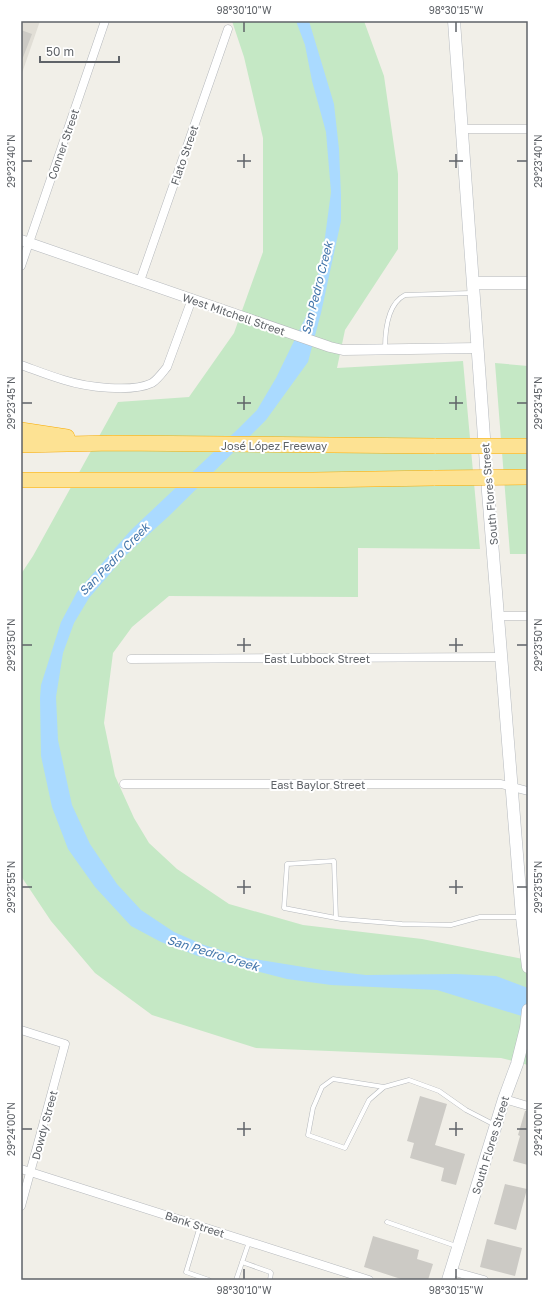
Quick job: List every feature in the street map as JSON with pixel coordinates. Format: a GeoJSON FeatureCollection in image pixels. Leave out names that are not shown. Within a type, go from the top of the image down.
{"type":"FeatureCollection","features":[{"type":"Feature","properties":{"kind":"highway"},"geometry":{"type":"LineString","coordinates":[[21,430],[118,444]]}},
{"type":"Feature","properties":{"kind":"highway","name":"José López Freeway"},"geometry":{"type":"LineString","coordinates":[[21,445],[528,446]]}},
{"type":"Feature","properties":{"kind":"highway"},"geometry":{"type":"LineString","coordinates":[[21,480],[313,480],[528,477]]}},
{"type":"Feature","properties":{"kind":"highway"},"geometry":{"type":"LineString","coordinates":[[21,487],[72,480]]}},
{"type":"Feature","properties":{"kind":"main road","name":"South Flores Street"},"geometry":{"type":"LineString","coordinates":[[454,21],[512,787],[525,917],[525,940],[528,968]]}},
{"type":"Feature","properties":{"kind":"main road"},"geometry":{"type":"LineString","coordinates":[[474,288],[528,283]]}},
{"type":"Feature","properties":{"kind":"main road","name":"South Flores Street"},"geometry":{"type":"LineString","coordinates":[[450,1276],[504,1099],[517,1064],[526,1028],[528,1010]]}},
{"type":"Feature","properties":{"kind":"street","name":"Conner Street"},"geometry":{"type":"LineString","coordinates":[[21,266],[25,241],[105,21]]}},
{"type":"Feature","properties":{"kind":"street","name":"Flato Street"},"geometry":{"type":"LineString","coordinates":[[140,281],[228,29]]}},
{"type":"Feature","properties":{"kind":"street"},"geometry":{"type":"LineString","coordinates":[[462,129],[528,129]]}},
{"type":"Feature","properties":{"kind":"street","name":"West Mitchell Street"},"geometry":{"type":"LineString","coordinates":[[25,241],[330,347],[343,350],[478,348]]}},
{"type":"Feature","properties":{"kind":"street"},"geometry":{"type":"LineString","coordinates":[[21,365],[76,383],[119,388],[140,387],[153,382],[160,376],[166,367],[192,299]]}},
{"type":"Feature","properties":{"kind":"street"},"geometry":{"type":"LineString","coordinates":[[499,616],[528,616]]}},
{"type":"Feature","properties":{"kind":"street","name":"East Lubbock Street"},"geometry":{"type":"LineString","coordinates":[[131,659],[502,657]]}},
{"type":"Feature","properties":{"kind":"street","name":"East Baylor Street"},"geometry":{"type":"LineString","coordinates":[[124,784],[501,784],[528,791]]}},
{"type":"Feature","properties":{"kind":"street","name":"Dowdy Street"},"geometry":{"type":"LineString","coordinates":[[21,1030],[65,1044],[21,1206]]}},
{"type":"Feature","properties":{"kind":"street"},"geometry":{"type":"LineString","coordinates":[[504,1099],[528,1106]]}},
{"type":"Feature","properties":{"kind":"street","name":"Bank Street"},"geometry":{"type":"LineString","coordinates":[[21,1169],[369,1280]]}},
{"type":"Feature","properties":{"kind":"street"},"geometry":{"type":"LineString","coordinates":[[450,1276],[484,1280]]}},
{"type":"Feature","properties":{"kind":"lane"},"geometry":{"type":"LineString","coordinates":[[385,349],[385,336],[392,308],[401,297],[405,295],[474,288]]}},
{"type":"Feature","properties":{"kind":"lane"},"geometry":{"type":"LineString","coordinates":[[336,918],[334,861],[287,864],[284,908],[336,918],[402,924],[451,925],[480,917],[525,917]]}},
{"type":"Feature","properties":{"kind":"lane"},"geometry":{"type":"LineString","coordinates":[[384,1087],[369,1100],[345,1148],[308,1135],[312,1108],[322,1087],[333,1079],[384,1087],[409,1080],[439,1091],[466,1110],[496,1125]]}},
{"type":"Feature","properties":{"kind":"lane"},"geometry":{"type":"LineString","coordinates":[[387,1222],[459,1246]]}},
{"type":"Feature","properties":{"kind":"lane"},"geometry":{"type":"LineString","coordinates":[[200,1226],[186,1272],[209,1280]]}},
{"type":"Feature","properties":{"kind":"lane"},"geometry":{"type":"LineString","coordinates":[[236,1280],[249,1242]]}},
{"type":"Feature","properties":{"kind":"lane"},"geometry":{"type":"LineString","coordinates":[[242,1262],[270,1272],[270,1280]]}},
{"type":"Feature","properties":{"kind":"shaded area"},"geometry":{"type":"Polygon","coordinates":[[[21,21],[40,21],[21,76],[21,21]]]}},
{"type":"Feature","properties":{"kind":"green space"},"geometry":{"type":"Polygon","coordinates":[[[232,21],[364,21],[384,76],[398,174],[398,249],[345,330],[337,368],[463,361],[480,549],[358,548],[358,597],[169,596],[132,627],[113,653],[104,723],[115,776],[134,818],[149,843],[177,869],[229,904],[303,925],[422,939],[528,960],[528,1065],[501,1058],[256,1048],[152,1015],[95,973],[51,921],[21,876],[21,574],[33,556],[118,402],[189,397],[234,333],[263,252],[263,138],[244,57],[232,21]]]}},
{"type":"Feature","properties":{"kind":"green space"},"geometry":{"type":"Polygon","coordinates":[[[495,363],[528,366],[528,554],[510,554],[495,363]]]}},
{"type":"Feature","properties":{"kind":"water","name":"San Pedro Creek"},"geometry":{"type":"Polygon","coordinates":[[[296,21],[309,21],[334,104],[339,149],[341,195],[341,221],[321,313],[308,362],[266,420],[169,516],[126,555],[89,598],[74,623],[63,653],[56,697],[58,740],[72,805],[90,844],[117,884],[141,910],[174,932],[204,945],[247,958],[322,970],[366,975],[456,974],[496,976],[528,988],[528,1018],[437,990],[331,985],[287,979],[198,956],[161,942],[131,926],[95,887],[68,849],[52,807],[41,756],[40,698],[41,685],[61,622],[77,592],[131,530],[257,410],[276,378],[313,302],[325,237],[331,192],[326,132],[312,81],[305,45],[296,21]]]}},
{"type":"Feature","properties":{"kind":"building"},"geometry":{"type":"Polygon","coordinates":[[[21,30],[32,34],[22,60],[21,60],[21,30]]]}},
{"type":"Feature","properties":{"kind":"building"},"geometry":{"type":"Polygon","coordinates":[[[420,1096],[447,1104],[435,1145],[465,1154],[456,1185],[441,1181],[444,1168],[410,1158],[414,1143],[407,1141],[420,1096]]]}},
{"type":"Feature","properties":{"kind":"building"},"geometry":{"type":"Polygon","coordinates":[[[525,1111],[528,1111],[528,1165],[513,1161],[520,1136],[518,1135],[525,1111]]]}},
{"type":"Feature","properties":{"kind":"building"},"geometry":{"type":"Polygon","coordinates":[[[505,1184],[527,1189],[516,1230],[494,1224],[505,1184]]]}},
{"type":"Feature","properties":{"kind":"building"},"geometry":{"type":"Polygon","coordinates":[[[373,1236],[419,1250],[417,1259],[433,1264],[428,1280],[404,1280],[364,1267],[373,1236]]]}},
{"type":"Feature","properties":{"kind":"building"},"geometry":{"type":"Polygon","coordinates":[[[487,1239],[522,1248],[515,1276],[480,1267],[487,1239]]]}}]}
